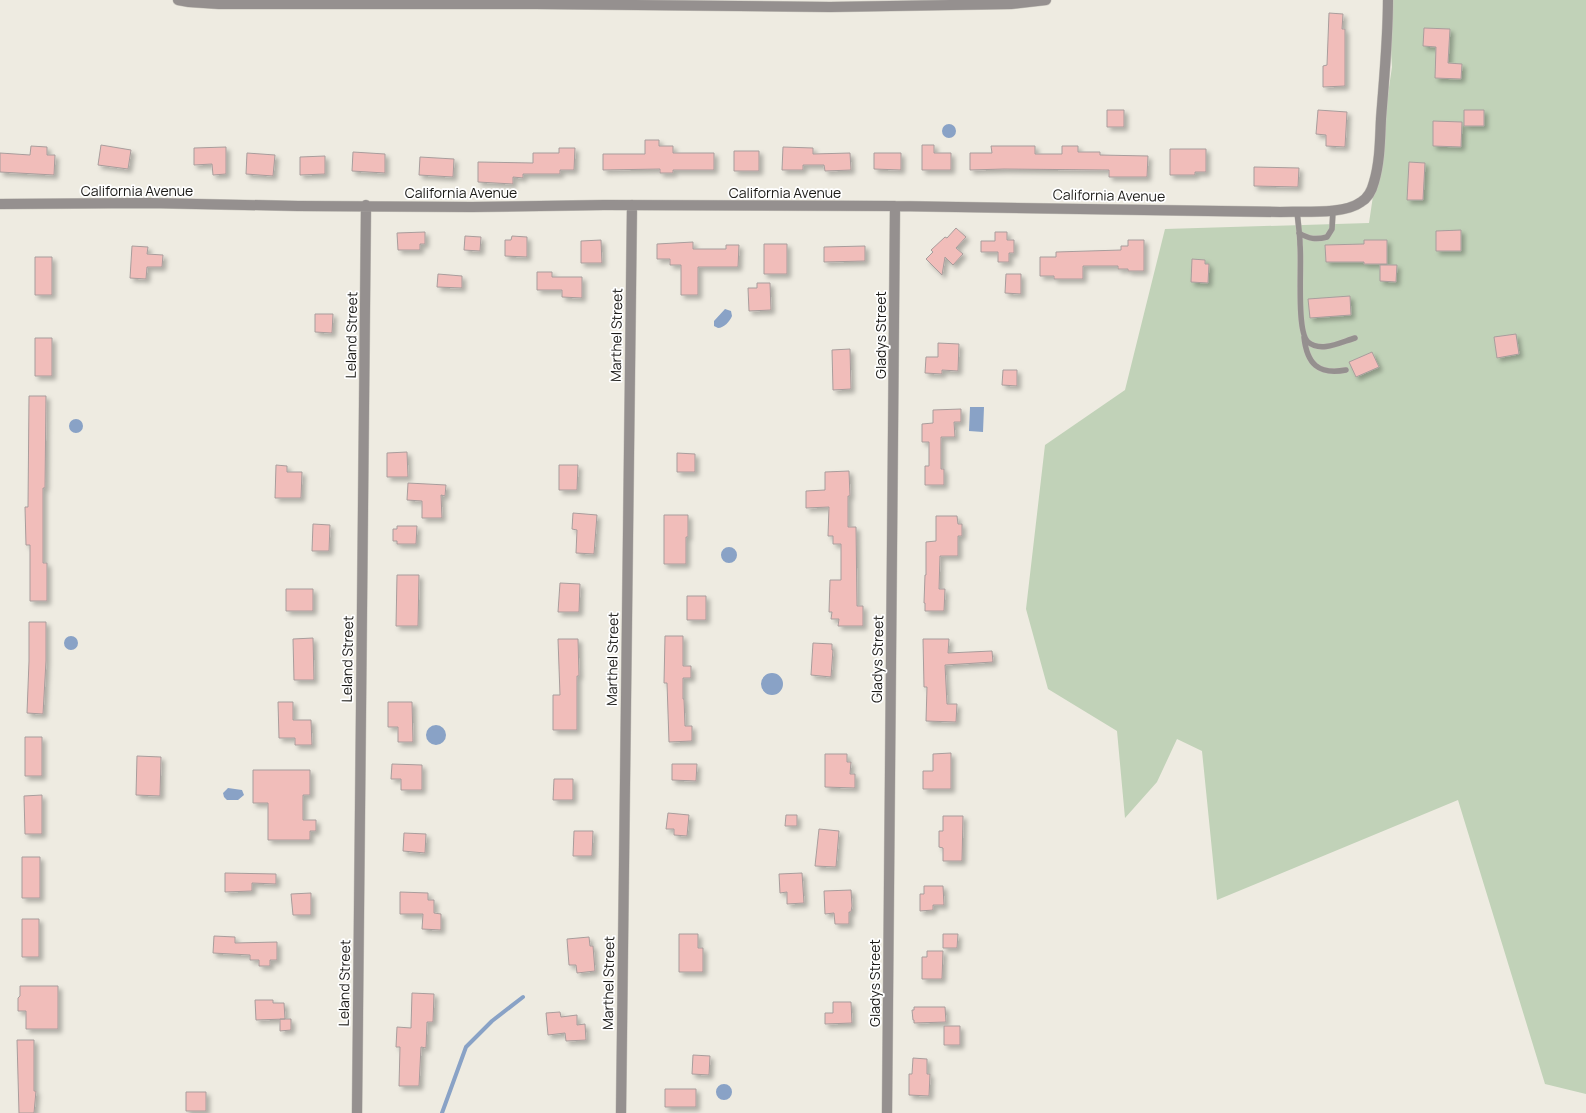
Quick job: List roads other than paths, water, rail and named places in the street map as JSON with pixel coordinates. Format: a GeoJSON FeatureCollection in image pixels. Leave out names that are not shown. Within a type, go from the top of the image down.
{"type":"FeatureCollection","features":[{"type":"Feature","properties":{"kind":"street"},"geometry":{"type":"LineString","coordinates":[[178,0],[219,4],[537,2],[737,3],[830,7],[927,3],[1011,4],[1046,0]]}},
{"type":"Feature","properties":{"kind":"street","name":"California Avenue"},"geometry":{"type":"LineString","coordinates":[[0,204],[149,203],[472,207],[632,205],[895,206],[1297,211],[1350,208],[1360,204],[1368,195],[1375,181],[1384,78],[1388,0]]}},
{"type":"Feature","properties":{"kind":"street","name":"Leland Street"},"geometry":{"type":"LineString","coordinates":[[357,1113],[366,205]]}},
{"type":"Feature","properties":{"kind":"street","name":"Marthel Street"},"geometry":{"type":"LineString","coordinates":[[621,1113],[632,205]]}},
{"type":"Feature","properties":{"kind":"street","name":"Gladys Street"},"geometry":{"type":"LineString","coordinates":[[887,1113],[895,206]]}},
{"type":"Feature","properties":{"kind":"lane"},"geometry":{"type":"LineString","coordinates":[[1299,233],[1308,238],[1319,240],[1327,237],[1332,229],[1333,210]]}},
{"type":"Feature","properties":{"kind":"lane"},"geometry":{"type":"LineString","coordinates":[[1297,211],[1301,321],[1307,355],[1311,363],[1325,370],[1335,372],[1346,370]]}},
{"type":"Feature","properties":{"kind":"lane"},"geometry":{"type":"LineString","coordinates":[[1304,335],[1307,342],[1317,346],[1329,347],[1355,338]]}},
{"type":"Feature","properties":{"kind":"water"},"geometry":{"type":"Polygon","coordinates":[[[946,124],[952,124],[956,128],[956,134],[952,138],[946,138],[942,134],[942,128],[946,124]]]}},
{"type":"Feature","properties":{"kind":"water"},"geometry":{"type":"Polygon","coordinates":[[[725,309],[731,311],[732,316],[730,320],[725,326],[720,328],[714,326],[714,321],[725,309]]]}},
{"type":"Feature","properties":{"kind":"water"},"geometry":{"type":"Polygon","coordinates":[[[970,407],[984,407],[983,432],[969,431],[970,407]]]}},
{"type":"Feature","properties":{"kind":"water"},"geometry":{"type":"Polygon","coordinates":[[[73,419],[79,419],[83,423],[83,429],[79,433],[73,433],[69,429],[69,423],[73,419]]]}},
{"type":"Feature","properties":{"kind":"water"},"geometry":{"type":"Polygon","coordinates":[[[729,547],[735,549],[737,555],[735,561],[729,563],[723,561],[721,555],[723,549],[729,547]]]}},
{"type":"Feature","properties":{"kind":"water"},"geometry":{"type":"Polygon","coordinates":[[[71,636],[76,638],[78,643],[76,648],[71,650],[66,648],[64,643],[66,638],[71,636]]]}},
{"type":"Feature","properties":{"kind":"water"},"geometry":{"type":"Polygon","coordinates":[[[772,673],[776,674],[782,680],[782,688],[776,694],[772,695],[768,694],[762,688],[761,684],[762,680],[768,674],[772,673]]]}},
{"type":"Feature","properties":{"kind":"water"},"geometry":{"type":"Polygon","coordinates":[[[436,725],[443,728],[446,735],[443,742],[436,745],[429,742],[426,735],[429,728],[436,725]]]}},
{"type":"Feature","properties":{"kind":"water"},"geometry":{"type":"Polygon","coordinates":[[[228,788],[242,790],[244,795],[238,800],[227,800],[223,793],[228,788]]]}},
{"type":"Feature","properties":{"kind":"water"},"geometry":{"type":"Polygon","coordinates":[[[721,1084],[727,1084],[732,1089],[730,1098],[727,1100],[721,1100],[716,1095],[716,1089],[721,1084]]]}},
{"type":"Feature","properties":{"kind":"waterway"},"geometry":{"type":"LineString","coordinates":[[442,1113],[466,1047],[492,1021],[523,997]]}}]}
